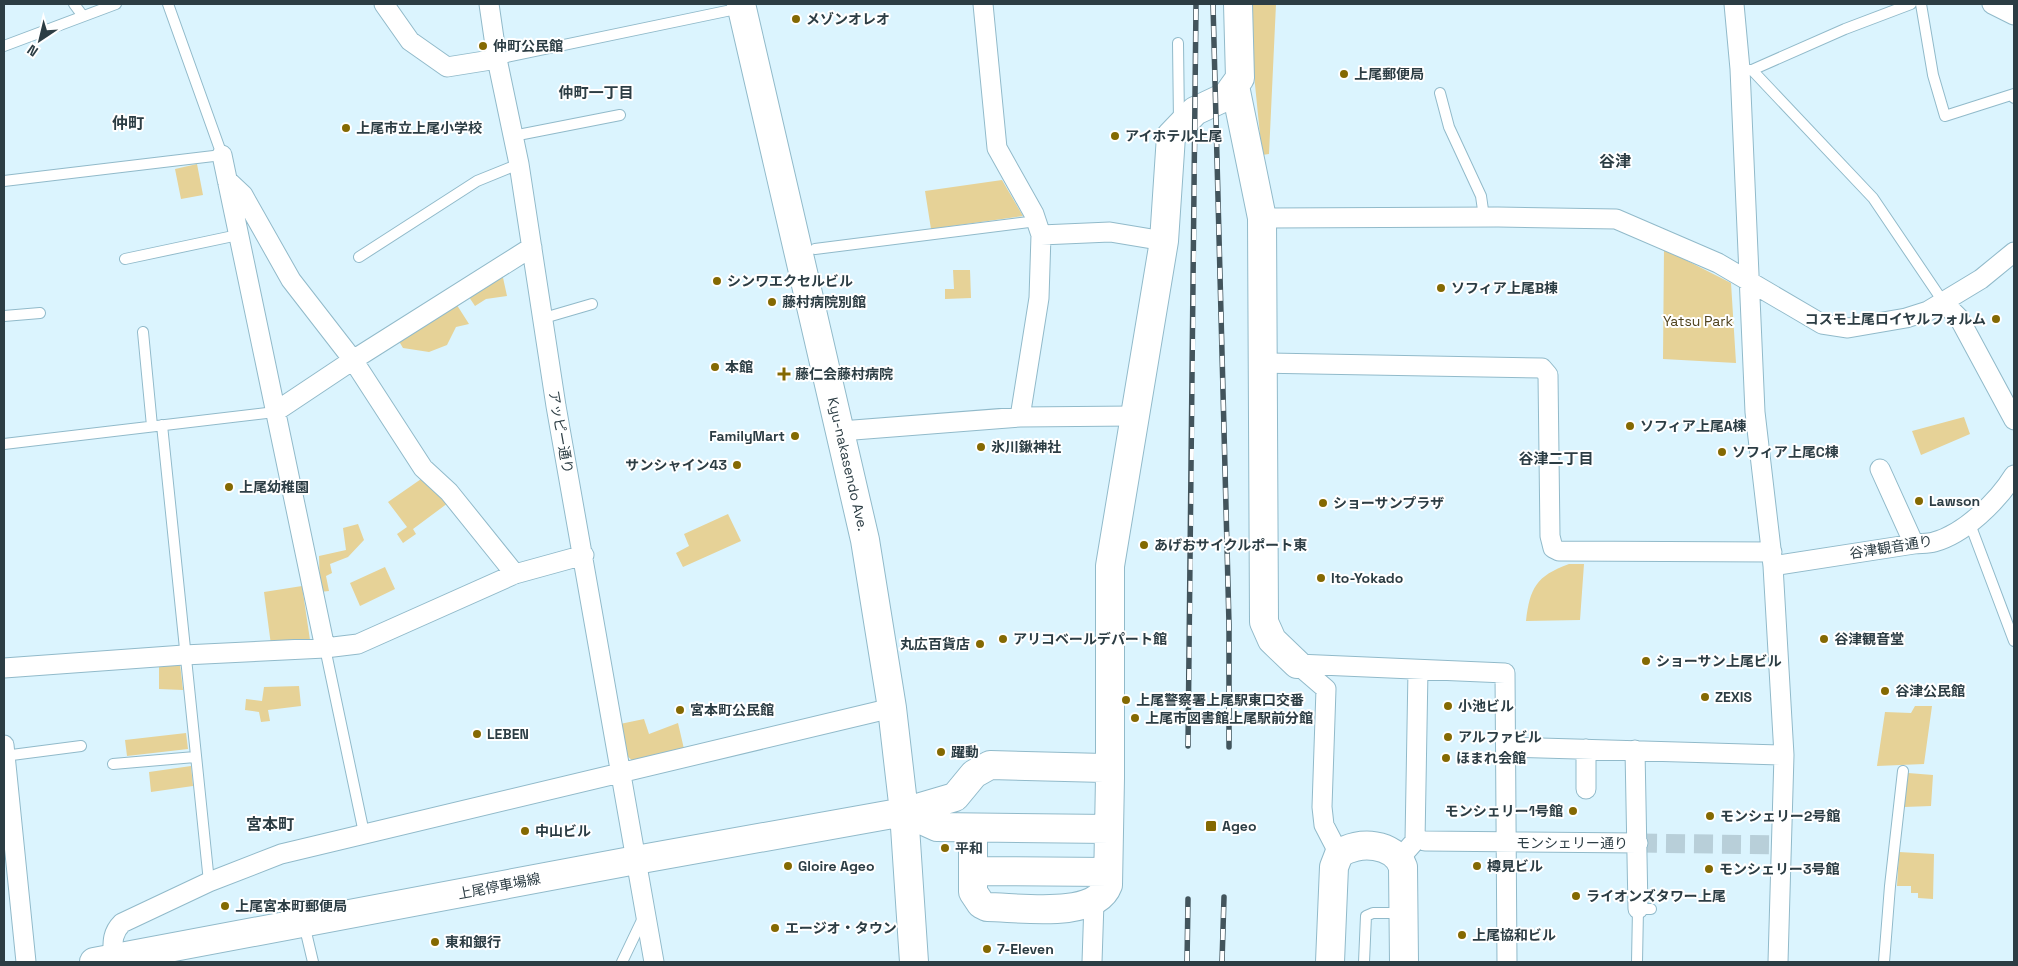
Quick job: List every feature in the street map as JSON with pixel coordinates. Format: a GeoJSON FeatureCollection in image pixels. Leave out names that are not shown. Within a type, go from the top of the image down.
{"type":"FeatureCollection","features":[{"type":"Feature","properties":{"kind":"street"},"geometry":{"type":"LineString","coordinates":[[384,4],[410,41],[447,67],[497,59]]}},
{"type":"Feature","properties":{"kind":"street","name":"アッピー通り"},"geometry":{"type":"LineString","coordinates":[[489,4],[497,59],[519,164],[556,406],[584,555],[654,962]]}},
{"type":"Feature","properties":{"kind":"street"},"geometry":{"type":"LineString","coordinates":[[983,4],[998,148],[1039,228],[1039,298],[1020,417]]}},
{"type":"Feature","properties":{"kind":"street"},"geometry":{"type":"LineString","coordinates":[[973,828],[975,898],[987,907],[1072,908],[1094,902],[1105,892],[1108,872],[1110,778],[1110,566],[1164,242],[1171,136],[1195,111],[1227,96],[1236,86],[1240,78],[1238,4]]}},
{"type":"Feature","properties":{"kind":"street"},"geometry":{"type":"LineString","coordinates":[[1734,4],[1746,70],[1755,412],[1772,559],[1784,755],[1778,962]]}},
{"type":"Feature","properties":{"kind":"street"},"geometry":{"type":"LineString","coordinates":[[1992,4],[2014,15]]}},
{"type":"Feature","properties":{"kind":"street","name":"Kyu-nakasendo Ave."},"geometry":{"type":"LineString","coordinates":[[741,6],[841,430],[865,540],[892,708],[904,812]]}},
{"type":"Feature","properties":{"kind":"street"},"geometry":{"type":"LineString","coordinates":[[1236,86],[1262,218],[1264,622],[1272,640],[1326,689],[1322,806],[1324,825],[1339,854]]}},
{"type":"Feature","properties":{"kind":"street"},"geometry":{"type":"LineString","coordinates":[[222,155],[325,648]]}},
{"type":"Feature","properties":{"kind":"street"},"geometry":{"type":"LineString","coordinates":[[227,180],[243,195],[291,280],[353,360],[423,468],[449,492],[515,574]]}},
{"type":"Feature","properties":{"kind":"street"},"geometry":{"type":"LineString","coordinates":[[1262,218],[1484,216],[1616,219],[1710,260],[1822,324],[1848,328],[1906,318],[1944,303],[1981,279],[2014,252]]}},
{"type":"Feature","properties":{"kind":"street"},"geometry":{"type":"LineString","coordinates":[[1039,228],[1110,232],[1164,242]]}},
{"type":"Feature","properties":{"kind":"street"},"geometry":{"type":"LineString","coordinates":[[275,412],[353,360],[532,248]]}},
{"type":"Feature","properties":{"kind":"street"},"geometry":{"type":"LineString","coordinates":[[1944,303],[1959,318],[2014,420]]}},
{"type":"Feature","properties":{"kind":"street","name":"谷津観音通り"},"geometry":{"type":"LineString","coordinates":[[1263,363],[1542,368],[1548,375],[1550,536],[1553,548],[1559,551],[1772,559],[1933,543],[1962,530],[1970,524],[2007,486],[2014,475]]}},
{"type":"Feature","properties":{"kind":"street"},"geometry":{"type":"LineString","coordinates":[[841,430],[1020,417],[1134,416]]}},
{"type":"Feature","properties":{"kind":"street"},"geometry":{"type":"LineString","coordinates":[[1880,469],[1914,544]]}},
{"type":"Feature","properties":{"kind":"street"},"geometry":{"type":"LineString","coordinates":[[4,668],[184,655],[325,648],[358,644],[515,574],[584,555]]}},
{"type":"Feature","properties":{"kind":"street"},"geometry":{"type":"LineString","coordinates":[[1297,664],[1505,673],[1507,962]]}},
{"type":"Feature","properties":{"kind":"street"},"geometry":{"type":"LineString","coordinates":[[1400,858],[1415,841],[1418,670]]}},
{"type":"Feature","properties":{"kind":"street"},"geometry":{"type":"LineString","coordinates":[[104,960],[113,936],[122,923],[209,882],[281,854],[892,708]]}},
{"type":"Feature","properties":{"kind":"street"},"geometry":{"type":"LineString","coordinates":[[1507,747],[1784,755]]}},
{"type":"Feature","properties":{"kind":"street"},"geometry":{"type":"LineString","coordinates":[[1586,749],[1586,789]]}},
{"type":"Feature","properties":{"kind":"street"},"geometry":{"type":"LineString","coordinates":[[4,750],[9,846],[26,962]]}},
{"type":"Feature","properties":{"kind":"street"},"geometry":{"type":"LineString","coordinates":[[1635,750],[1638,843],[1645,909]]}},
{"type":"Feature","properties":{"kind":"street","name":"上尾停車場線"},"geometry":{"type":"LineString","coordinates":[[104,960],[636,860],[904,812],[955,797],[974,774],[990,765],[1098,766],[1104,768],[1110,778]]}},
{"type":"Feature","properties":{"kind":"street"},"geometry":{"type":"LineString","coordinates":[[914,962],[904,812],[937,827],[1108,829]]}},
{"type":"Feature","properties":{"kind":"street","name":"モンシェリー通り"},"geometry":{"type":"LineString","coordinates":[[1425,841],[1638,843]]}},
{"type":"Feature","properties":{"kind":"street"},"geometry":{"type":"LineString","coordinates":[[1330,962],[1334,867],[1339,854],[1354,847],[1387,848],[1400,858],[1403,867],[1404,962]]}},
{"type":"Feature","properties":{"kind":"street"},"geometry":{"type":"LineString","coordinates":[[973,871],[1108,872]]}},
{"type":"Feature","properties":{"kind":"street"},"geometry":{"type":"LineString","coordinates":[[1092,962],[1094,902]]}},
{"type":"Feature","properties":{"kind":"lane"},"geometry":{"type":"LineString","coordinates":[[74,4],[83,16]]}},
{"type":"Feature","properties":{"kind":"lane"},"geometry":{"type":"LineString","coordinates":[[4,46],[116,4]]}},
{"type":"Feature","properties":{"kind":"lane"},"geometry":{"type":"LineString","coordinates":[[4,181],[222,155],[168,4]]}},
{"type":"Feature","properties":{"kind":"lane"},"geometry":{"type":"LineString","coordinates":[[1911,4],[1746,70],[1873,198],[1944,303]]}},
{"type":"Feature","properties":{"kind":"lane"},"geometry":{"type":"LineString","coordinates":[[1921,4],[1933,75],[1946,116],[2014,94],[2014,98]]}},
{"type":"Feature","properties":{"kind":"lane"},"geometry":{"type":"LineString","coordinates":[[497,59],[741,6]]}},
{"type":"Feature","properties":{"kind":"lane"},"geometry":{"type":"LineString","coordinates":[[1178,43],[1179,128]]}},
{"type":"Feature","properties":{"kind":"lane"},"geometry":{"type":"LineString","coordinates":[[1440,93],[1449,127],[1481,196],[1484,216]]}},
{"type":"Feature","properties":{"kind":"lane"},"geometry":{"type":"LineString","coordinates":[[513,136],[620,115]]}},
{"type":"Feature","properties":{"kind":"lane"},"geometry":{"type":"LineString","coordinates":[[359,257],[477,181],[519,164]]}},
{"type":"Feature","properties":{"kind":"lane"},"geometry":{"type":"LineString","coordinates":[[815,249],[1039,228]]}},
{"type":"Feature","properties":{"kind":"lane"},"geometry":{"type":"LineString","coordinates":[[125,259],[238,235]]}},
{"type":"Feature","properties":{"kind":"lane"},"geometry":{"type":"LineString","coordinates":[[544,318],[592,304]]}},
{"type":"Feature","properties":{"kind":"lane"},"geometry":{"type":"LineString","coordinates":[[4,316],[40,313]]}},
{"type":"Feature","properties":{"kind":"lane"},"geometry":{"type":"LineString","coordinates":[[143,332],[157,425],[209,882]]}},
{"type":"Feature","properties":{"kind":"lane"},"geometry":{"type":"LineString","coordinates":[[4,444],[275,412]]}},
{"type":"Feature","properties":{"kind":"lane"},"geometry":{"type":"LineString","coordinates":[[1970,524],[2014,641]]}},
{"type":"Feature","properties":{"kind":"lane"},"geometry":{"type":"LineString","coordinates":[[325,648],[364,833]]}},
{"type":"Feature","properties":{"kind":"lane"},"geometry":{"type":"LineString","coordinates":[[4,750],[81,746]]}},
{"type":"Feature","properties":{"kind":"lane"},"geometry":{"type":"LineString","coordinates":[[113,764],[195,757]]}},
{"type":"Feature","properties":{"kind":"lane"},"geometry":{"type":"LineString","coordinates":[[1884,962],[1890,886],[1903,771]]}},
{"type":"Feature","properties":{"kind":"lane"},"geometry":{"type":"LineString","coordinates":[[1637,962],[1645,909]]}},
{"type":"Feature","properties":{"kind":"lane"},"geometry":{"type":"LineString","coordinates":[[1364,962],[1366,916],[1373,913],[1403,913]]}},
{"type":"Feature","properties":{"kind":"lane"},"geometry":{"type":"LineString","coordinates":[[622,962],[645,914]]}},
{"type":"Feature","properties":{"kind":"lane"},"geometry":{"type":"LineString","coordinates":[[304,923],[313,962]]}},
{"type":"Feature","properties":{"kind":"green space"},"geometry":{"type":"Polygon","coordinates":[[[1247,4],[1276,4],[1269,154],[1262,155],[1247,4]]]}},
{"type":"Feature","properties":{"kind":"green space"},"geometry":{"type":"Polygon","coordinates":[[[197,164],[203,195],[181,199],[175,169],[197,164]]]}},
{"type":"Feature","properties":{"kind":"green space"},"geometry":{"type":"Polygon","coordinates":[[[1002,180],[1023,216],[931,229],[925,191],[1002,180]]]}},
{"type":"Feature","properties":{"kind":"green space","name":"Yatsu Park"},"geometry":{"type":"Polygon","coordinates":[[[1664,249],[1731,283],[1736,363],[1663,359],[1664,249]]]}},
{"type":"Feature","properties":{"kind":"green space"},"geometry":{"type":"Polygon","coordinates":[[[953,270],[970,270],[971,298],[945,299],[945,289],[954,289],[953,270]]]}},
{"type":"Feature","properties":{"kind":"green space"},"geometry":{"type":"Polygon","coordinates":[[[502,273],[507,296],[486,299],[475,306],[467,294],[502,273]]]}},
{"type":"Feature","properties":{"kind":"green space"},"geometry":{"type":"Polygon","coordinates":[[[455,302],[469,324],[456,327],[447,345],[429,352],[403,348],[397,338],[455,302]]]}},
{"type":"Feature","properties":{"kind":"green space"},"geometry":{"type":"Polygon","coordinates":[[[1964,417],[1970,434],[1921,455],[1912,431],[1964,417]]]}},
{"type":"Feature","properties":{"kind":"green space"},"geometry":{"type":"Polygon","coordinates":[[[424,477],[448,503],[413,529],[416,534],[403,543],[397,534],[407,527],[388,502],[424,477]]]}},
{"type":"Feature","properties":{"kind":"green space"},"geometry":{"type":"Polygon","coordinates":[[[728,514],[741,541],[683,567],[676,553],[689,546],[684,534],[728,514]]]}},
{"type":"Feature","properties":{"kind":"green space"},"geometry":{"type":"Polygon","coordinates":[[[358,524],[364,540],[348,557],[330,564],[332,573],[326,576],[329,591],[320,592],[319,556],[346,550],[343,528],[358,524]]]}},
{"type":"Feature","properties":{"kind":"green space"},"geometry":{"type":"Polygon","coordinates":[[[1569,564],[1584,564],[1580,620],[1526,621],[1530,600],[1537,585],[1549,573],[1569,564]]]}},
{"type":"Feature","properties":{"kind":"green space"},"geometry":{"type":"Polygon","coordinates":[[[385,567],[395,589],[360,606],[350,583],[385,567]]]}},
{"type":"Feature","properties":{"kind":"green space"},"geometry":{"type":"Polygon","coordinates":[[[302,586],[310,640],[271,645],[264,592],[302,586]]]}},
{"type":"Feature","properties":{"kind":"green space"},"geometry":{"type":"Polygon","coordinates":[[[180,664],[183,690],[159,689],[159,665],[180,664]]]}},
{"type":"Feature","properties":{"kind":"green space"},"geometry":{"type":"Polygon","coordinates":[[[299,686],[301,706],[268,710],[270,721],[261,722],[259,712],[245,710],[246,699],[262,701],[264,687],[299,686]]]}},
{"type":"Feature","properties":{"kind":"green space"},"geometry":{"type":"Polygon","coordinates":[[[1915,706],[1932,706],[1924,764],[1877,766],[1885,712],[1911,713],[1915,706]]]}},
{"type":"Feature","properties":{"kind":"green space"},"geometry":{"type":"Polygon","coordinates":[[[644,719],[649,734],[678,723],[684,749],[635,763],[626,755],[620,724],[644,719]]]}},
{"type":"Feature","properties":{"kind":"green space"},"geometry":{"type":"Polygon","coordinates":[[[186,733],[188,749],[127,756],[125,740],[186,733]]]}},
{"type":"Feature","properties":{"kind":"green space"},"geometry":{"type":"Polygon","coordinates":[[[191,766],[193,786],[151,792],[149,772],[191,766]]]}},
{"type":"Feature","properties":{"kind":"green space"},"geometry":{"type":"Polygon","coordinates":[[[1908,773],[1933,775],[1931,806],[1904,807],[1908,773]]]}},
{"type":"Feature","properties":{"kind":"green space"},"geometry":{"type":"Polygon","coordinates":[[[1899,852],[1934,854],[1933,899],[1918,898],[1918,893],[1911,893],[1911,886],[1897,886],[1899,852]]]}},
{"type":"Feature","properties":{"kind":"tunnel"},"geometry":{"type":"LineString","coordinates":[[1638,843],[1781,845]]}},
{"type":"Feature","properties":{"kind":"railway"},"geometry":{"type":"LineString","coordinates":[[1188,746],[1196,4]]}},
{"type":"Feature","properties":{"kind":"railway"},"geometry":{"type":"LineString","coordinates":[[1213,4],[1229,624],[1229,747]]}},
{"type":"Feature","properties":{"kind":"railway"},"geometry":{"type":"LineString","coordinates":[[1222,962],[1224,897]]}},
{"type":"Feature","properties":{"kind":"railway"},"geometry":{"type":"LineString","coordinates":[[1187,962],[1188,899]]}},
{"type":"Feature","properties":{"kind":"place","name":"メゾンオレオ"},"geometry":{"type":"Point","coordinates":[796,19]}},
{"type":"Feature","properties":{"kind":"place","name":"仲町公民館"},"geometry":{"type":"Point","coordinates":[483,46]}},
{"type":"Feature","properties":{"kind":"place","name":"上尾郵便局"},"geometry":{"type":"Point","coordinates":[1344,74]}},
{"type":"Feature","properties":{"kind":"place","name":"上尾市立上尾小学校"},"geometry":{"type":"Point","coordinates":[346,128]}},
{"type":"Feature","properties":{"kind":"place","name":"アイホテル上尾"},"geometry":{"type":"Point","coordinates":[1115,136]}},
{"type":"Feature","properties":{"kind":"place","name":"シンワエクセルビル"},"geometry":{"type":"Point","coordinates":[717,281]}},
{"type":"Feature","properties":{"kind":"place","name":"ソフィア上尾B棟"},"geometry":{"type":"Point","coordinates":[1441,288]}},
{"type":"Feature","properties":{"kind":"place","name":"藤村病院別館"},"geometry":{"type":"Point","coordinates":[772,302]}},
{"type":"Feature","properties":{"kind":"place","name":"コスモ上尾ロイヤルフォルム"},"geometry":{"type":"Point","coordinates":[1996,319]}},
{"type":"Feature","properties":{"kind":"place","name":"本館"},"geometry":{"type":"Point","coordinates":[715,367]}},
{"type":"Feature","properties":{"kind":"place","name":"藤仁会藤村病院"},"geometry":{"type":"Point","coordinates":[784,374]}},
{"type":"Feature","properties":{"kind":"place","name":"ソフィア上尾A棟"},"geometry":{"type":"Point","coordinates":[1630,426]}},
{"type":"Feature","properties":{"kind":"place","name":"FamilyMart"},"geometry":{"type":"Point","coordinates":[795,436]}},
{"type":"Feature","properties":{"kind":"place","name":"氷川鍬神社"},"geometry":{"type":"Point","coordinates":[981,447]}},
{"type":"Feature","properties":{"kind":"place","name":"ソフィア上尾C棟"},"geometry":{"type":"Point","coordinates":[1722,452]}},
{"type":"Feature","properties":{"kind":"place","name":"サンシャイン43"},"geometry":{"type":"Point","coordinates":[737,465]}},
{"type":"Feature","properties":{"kind":"place","name":"上尾幼稚園"},"geometry":{"type":"Point","coordinates":[229,487]}},
{"type":"Feature","properties":{"kind":"place","name":"Lawson"},"geometry":{"type":"Point","coordinates":[1919,501]}},
{"type":"Feature","properties":{"kind":"place","name":"ショーサンプラザ"},"geometry":{"type":"Point","coordinates":[1323,503]}},
{"type":"Feature","properties":{"kind":"place","name":"あげおサイクルポート東"},"geometry":{"type":"Point","coordinates":[1144,545]}},
{"type":"Feature","properties":{"kind":"place","name":"Ito-Yokado"},"geometry":{"type":"Point","coordinates":[1321,578]}},
{"type":"Feature","properties":{"kind":"place","name":"アリコベールデパート館"},"geometry":{"type":"Point","coordinates":[1003,639]}},
{"type":"Feature","properties":{"kind":"place","name":"谷津観音堂"},"geometry":{"type":"Point","coordinates":[1824,639]}},
{"type":"Feature","properties":{"kind":"place","name":"丸広百貨店"},"geometry":{"type":"Point","coordinates":[980,644]}},
{"type":"Feature","properties":{"kind":"place","name":"ショーサン上尾ビル"},"geometry":{"type":"Point","coordinates":[1646,661]}},
{"type":"Feature","properties":{"kind":"place","name":"谷津公民館"},"geometry":{"type":"Point","coordinates":[1885,691]}},
{"type":"Feature","properties":{"kind":"place","name":"ZEXIS"},"geometry":{"type":"Point","coordinates":[1705,697]}},
{"type":"Feature","properties":{"kind":"place","name":"上尾警察署上尾駅東口交番"},"geometry":{"type":"Point","coordinates":[1126,700]}},
{"type":"Feature","properties":{"kind":"place","name":"小池ビル"},"geometry":{"type":"Point","coordinates":[1448,706]}},
{"type":"Feature","properties":{"kind":"place","name":"宮本町公民館"},"geometry":{"type":"Point","coordinates":[680,710]}},
{"type":"Feature","properties":{"kind":"place","name":"上尾市図書館上尾駅前分館"},"geometry":{"type":"Point","coordinates":[1135,718]}},
{"type":"Feature","properties":{"kind":"place","name":"LEBEN"},"geometry":{"type":"Point","coordinates":[477,734]}},
{"type":"Feature","properties":{"kind":"place","name":"アルファビル"},"geometry":{"type":"Point","coordinates":[1448,737]}},
{"type":"Feature","properties":{"kind":"place","name":"躍動"},"geometry":{"type":"Point","coordinates":[941,752]}},
{"type":"Feature","properties":{"kind":"place","name":"ほまれ会館"},"geometry":{"type":"Point","coordinates":[1446,758]}},
{"type":"Feature","properties":{"kind":"place","name":"モンシェリー1号館"},"geometry":{"type":"Point","coordinates":[1573,811]}},
{"type":"Feature","properties":{"kind":"place","name":"モンシェリー2号館"},"geometry":{"type":"Point","coordinates":[1710,816]}},
{"type":"Feature","properties":{"kind":"place","name":"Ageo"},"geometry":{"type":"Point","coordinates":[1211,826]}},
{"type":"Feature","properties":{"kind":"place","name":"中山ビル"},"geometry":{"type":"Point","coordinates":[525,831]}},
{"type":"Feature","properties":{"kind":"place","name":"平和"},"geometry":{"type":"Point","coordinates":[945,848]}},
{"type":"Feature","properties":{"kind":"place","name":"Gloire Ageo"},"geometry":{"type":"Point","coordinates":[788,866]}},
{"type":"Feature","properties":{"kind":"place","name":"樽見ビル"},"geometry":{"type":"Point","coordinates":[1477,866]}},
{"type":"Feature","properties":{"kind":"place","name":"モンシェリー3号館"},"geometry":{"type":"Point","coordinates":[1709,869]}},
{"type":"Feature","properties":{"kind":"place","name":"ライオンズタワー上尾"},"geometry":{"type":"Point","coordinates":[1576,896]}},
{"type":"Feature","properties":{"kind":"place","name":"上尾宮本町郵便局"},"geometry":{"type":"Point","coordinates":[225,906]}},
{"type":"Feature","properties":{"kind":"place","name":"エージオ・タウン"},"geometry":{"type":"Point","coordinates":[775,928]}},
{"type":"Feature","properties":{"kind":"place","name":"上尾協和ビル"},"geometry":{"type":"Point","coordinates":[1462,935]}},
{"type":"Feature","properties":{"kind":"place","name":"東和銀行"},"geometry":{"type":"Point","coordinates":[435,942]}},
{"type":"Feature","properties":{"kind":"place","name":"7-Eleven"},"geometry":{"type":"Point","coordinates":[987,949]}},
{"type":"Feature","properties":{"kind":"district","name":"仲町一丁目"},"geometry":{"type":"Point","coordinates":[596,92]}},
{"type":"Feature","properties":{"kind":"district","name":"仲町"},"geometry":{"type":"Point","coordinates":[128,123]}},
{"type":"Feature","properties":{"kind":"district","name":"谷津"},"geometry":{"type":"Point","coordinates":[1615,161]}},
{"type":"Feature","properties":{"kind":"district","name":"谷津二丁目"},"geometry":{"type":"Point","coordinates":[1556,458]}},
{"type":"Feature","properties":{"kind":"district","name":"宮本町"},"geometry":{"type":"Point","coordinates":[270,824]}}]}
